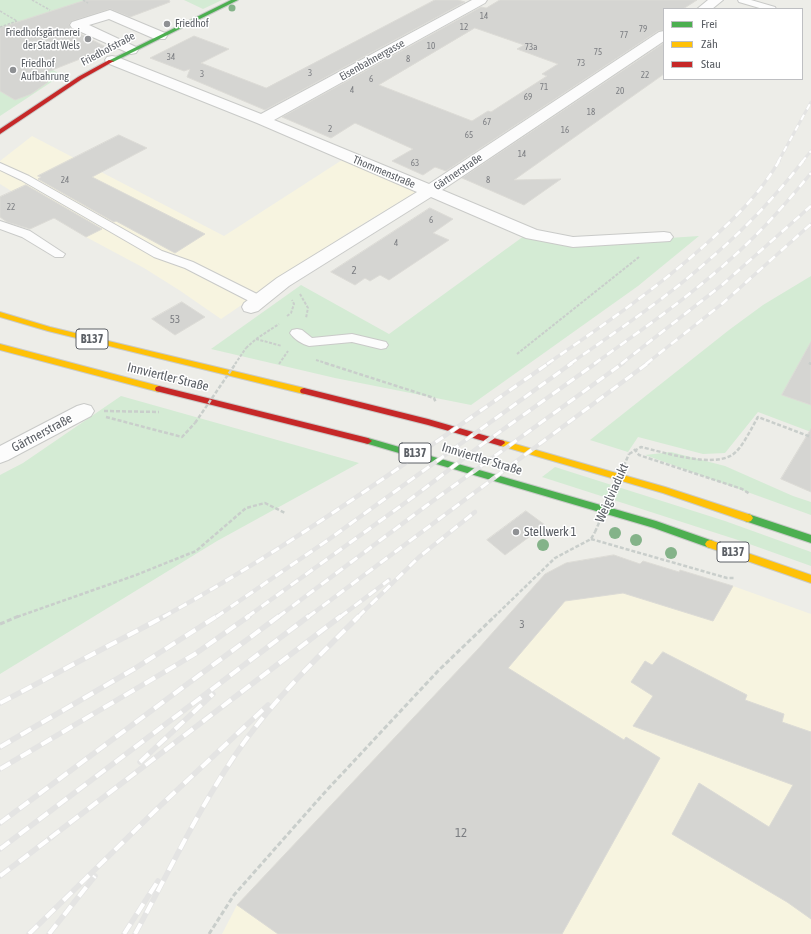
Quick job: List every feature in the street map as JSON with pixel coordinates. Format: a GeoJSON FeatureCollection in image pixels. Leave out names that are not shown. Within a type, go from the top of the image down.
{"type":"FeatureCollection","features":[{"type":"Feature","properties":{"kind":"main road","name":"Friedhofstraße"},"geometry":{"type":"LineString","coordinates":[[0,132],[80,78],[112,60],[235,0]]}},
{"type":"Feature","properties":{"kind":"main road","name":"Innviertler Straße"},"geometry":{"type":"LineString","coordinates":[[0,314],[48,329],[184,361],[428,422],[665,490],[811,539]]}},
{"type":"Feature","properties":{"kind":"main road","name":"Innviertler Straße"},"geometry":{"type":"LineString","coordinates":[[0,347],[163,390],[396,448],[656,525],[811,579]]}},
{"type":"Feature","properties":{"kind":"street","name":"Eisenbahnergasse"},"geometry":{"type":"LineString","coordinates":[[262,120],[481,0]]}},
{"type":"Feature","properties":{"kind":"street"},"geometry":{"type":"LineString","coordinates":[[705,8],[717,0]]}},
{"type":"Feature","properties":{"kind":"street"},"geometry":{"type":"LineString","coordinates":[[131,50],[76,25],[110,14],[160,36]]}},
{"type":"Feature","properties":{"kind":"street","name":"Gärtnerstraße"},"geometry":{"type":"LineString","coordinates":[[256,304],[284,282],[430,191],[663,36]]}},
{"type":"Feature","properties":{"kind":"street","name":"Thommenstraße"},"geometry":{"type":"LineString","coordinates":[[112,60],[262,120],[532,234],[574,242],[664,237]]}},
{"type":"Feature","properties":{"kind":"street","name":"Gärtnerstraße"},"geometry":{"type":"LineString","coordinates":[[0,455],[84,411]]}},
{"type":"Feature","properties":{"kind":"lane"},"geometry":{"type":"LineString","coordinates":[[742,0],[769,8]]}},
{"type":"Feature","properties":{"kind":"lane"},"geometry":{"type":"LineString","coordinates":[[0,166],[25,178],[158,254],[189,265],[256,304]]}},
{"type":"Feature","properties":{"kind":"lane"},"geometry":{"type":"LineString","coordinates":[[0,225],[26,234],[59,254]]}},
{"type":"Feature","properties":{"kind":"lane"},"geometry":{"type":"LineString","coordinates":[[297,333],[309,342],[352,338],[381,345]]}},
{"type":"Feature","properties":{"kind":"path"},"geometry":{"type":"LineString","coordinates":[[32,0],[50,10]]}},
{"type":"Feature","properties":{"kind":"path"},"geometry":{"type":"LineString","coordinates":[[0,11],[17,21],[0,27]]}},
{"type":"Feature","properties":{"kind":"path"},"geometry":{"type":"LineString","coordinates":[[517,354],[664,237]]}},
{"type":"Feature","properties":{"kind":"path"},"geometry":{"type":"LineString","coordinates":[[284,282],[294,304],[291,313],[286,318]]}},
{"type":"Feature","properties":{"kind":"path"},"geometry":{"type":"LineString","coordinates":[[276,368],[291,348],[297,333],[306,319],[308,308],[302,295],[284,282]]}},
{"type":"Feature","properties":{"kind":"path"},"geometry":{"type":"LineString","coordinates":[[84,411],[182,437],[195,423],[246,348],[256,339],[280,323]]}},
{"type":"Feature","properties":{"kind":"path"},"geometry":{"type":"LineString","coordinates":[[256,339],[291,348]]}},
{"type":"Feature","properties":{"kind":"path"},"geometry":{"type":"LineString","coordinates":[[310,357],[323,363],[434,398],[440,409]]}},
{"type":"Feature","properties":{"kind":"path"},"geometry":{"type":"LineString","coordinates":[[84,411],[160,412]]}},
{"type":"Feature","properties":{"kind":"path"},"geometry":{"type":"LineString","coordinates":[[751,495],[742,489],[639,455],[634,449],[641,447],[706,460],[721,460],[733,454],[758,416],[811,436]]}},
{"type":"Feature","properties":{"kind":"path","name":"Weiglviadukt"},"geometry":{"type":"LineString","coordinates":[[591,539],[629,454],[634,449]]}},
{"type":"Feature","properties":{"kind":"path"},"geometry":{"type":"LineString","coordinates":[[0,624],[43,607],[136,575],[196,551],[246,508],[265,503],[285,513]]}},
{"type":"Feature","properties":{"kind":"path"},"geometry":{"type":"LineString","coordinates":[[209,934],[234,895],[326,791],[438,671],[555,558],[591,539],[727,578],[740,578]]}},
{"type":"Feature","properties":{"kind":"shaded area"},"geometry":{"type":"Polygon","coordinates":[[[32,136],[224,236],[342,160],[416,192],[346,234],[221,319],[144,268],[86,237],[0,184],[0,161],[32,136]]]}},
{"type":"Feature","properties":{"kind":"shaded area"},"geometry":{"type":"Polygon","coordinates":[[[614,555],[640,564],[643,561],[679,572],[680,570],[733,586],[811,614],[811,934],[222,934],[237,905],[478,649],[545,574],[566,563],[614,555]]]}},
{"type":"Feature","properties":{"kind":"green space"},"geometry":{"type":"Polygon","coordinates":[[[0,0],[109,0],[0,39],[0,0]]]}},
{"type":"Feature","properties":{"kind":"green space"},"geometry":{"type":"Polygon","coordinates":[[[184,0],[222,0],[203,9],[184,0]]]}},
{"type":"Feature","properties":{"kind":"green space","name":"Friedhof Aufbahrung"},"geometry":{"type":"Polygon","coordinates":[[[0,41],[62,75],[0,116],[0,41]]]}},
{"type":"Feature","properties":{"kind":"green space"},"geometry":{"type":"Polygon","coordinates":[[[524,236],[563,245],[699,236],[638,286],[471,405],[335,378],[211,349],[301,285],[389,334],[524,236]]]}},
{"type":"Feature","properties":{"kind":"green space"},"geometry":{"type":"Polygon","coordinates":[[[811,276],[811,432],[758,412],[725,453],[703,454],[638,437],[628,452],[590,440],[729,330],[763,305],[811,276]]]}},
{"type":"Feature","properties":{"kind":"green space"},"geometry":{"type":"Polygon","coordinates":[[[121,396],[359,463],[217,541],[0,674],[0,475],[23,463],[121,396]]]}},
{"type":"Feature","properties":{"kind":"green space"},"geometry":{"type":"Polygon","coordinates":[[[671,452],[725,466],[793,496],[811,502],[811,515],[645,455],[671,452]]]}},
{"type":"Feature","properties":{"kind":"green space"},"geometry":{"type":"Polygon","coordinates":[[[555,467],[725,521],[811,552],[811,566],[741,541],[542,477],[555,467]]]}},
{"type":"Feature","properties":{"kind":"building"},"geometry":{"type":"Polygon","coordinates":[[[86,0],[169,0],[170,2],[130,17],[110,9],[72,21],[69,24],[71,29],[108,48],[37,76],[48,82],[31,94],[15,100],[0,91],[0,28],[86,0]]]}},
{"type":"Feature","properties":{"kind":"building"},"geometry":{"type":"Polygon","coordinates":[[[435,0],[458,0],[465,2],[265,110],[187,77],[190,69],[184,71],[150,58],[194,36],[229,49],[201,63],[266,88],[435,0]]]}},
{"type":"Feature","properties":{"kind":"building"},"geometry":{"type":"Polygon","coordinates":[[[500,0],[697,0],[685,8],[663,8],[663,30],[658,31],[446,171],[435,167],[423,175],[392,161],[413,149],[355,123],[331,138],[282,117],[481,7],[486,8],[500,0]],[[475,28],[379,85],[472,121],[488,111],[491,112],[547,76],[542,74],[558,64],[517,49],[524,45],[475,28]]]}},
{"type":"Feature","properties":{"kind":"building"},"geometry":{"type":"Polygon","coordinates":[[[663,44],[663,75],[514,180],[561,179],[524,205],[462,178],[663,44]]]}},
{"type":"Feature","properties":{"kind":"building"},"geometry":{"type":"Polygon","coordinates":[[[119,135],[147,148],[92,177],[205,234],[175,253],[116,221],[114,222],[38,179],[41,177],[38,176],[119,135]]]}},
{"type":"Feature","properties":{"kind":"building"},"geometry":{"type":"Polygon","coordinates":[[[26,185],[102,229],[86,237],[54,218],[30,229],[7,222],[0,217],[0,197],[26,185]]]}},
{"type":"Feature","properties":{"kind":"building"},"geometry":{"type":"Polygon","coordinates":[[[430,208],[453,219],[433,233],[449,240],[389,280],[380,275],[370,281],[365,278],[355,285],[331,272],[430,208]]]}},
{"type":"Feature","properties":{"kind":"building"},"geometry":{"type":"Polygon","coordinates":[[[182,302],[205,317],[175,335],[152,319],[182,302]]]}},
{"type":"Feature","properties":{"kind":"building"},"geometry":{"type":"Polygon","coordinates":[[[811,342],[811,405],[782,395],[811,342]]]}},
{"type":"Feature","properties":{"kind":"building"},"geometry":{"type":"Polygon","coordinates":[[[811,429],[811,492],[781,479],[811,429]]]}},
{"type":"Feature","properties":{"kind":"building","name":"Stellwerk 1"},"geometry":{"type":"Polygon","coordinates":[[[526,511],[545,525],[505,555],[487,540],[526,511]]]}},
{"type":"Feature","properties":{"kind":"building"},"geometry":{"type":"Polygon","coordinates":[[[614,555],[640,564],[643,561],[679,572],[680,570],[733,586],[713,621],[623,593],[565,601],[508,668],[624,740],[626,737],[660,758],[562,934],[278,934],[237,905],[478,649],[545,574],[566,563],[614,555]]]}},
{"type":"Feature","properties":{"kind":"building"},"geometry":{"type":"Polygon","coordinates":[[[663,652],[747,695],[745,700],[784,714],[782,722],[811,732],[811,919],[787,902],[672,834],[699,783],[769,827],[793,785],[633,726],[653,696],[631,682],[645,661],[652,665],[663,652]]]}},
{"type":"Feature","properties":{"kind":"railway"},"geometry":{"type":"LineString","coordinates":[[778,162],[811,102]]}},
{"type":"Feature","properties":{"kind":"railway"},"geometry":{"type":"LineString","coordinates":[[802,162],[811,151]]}},
{"type":"Feature","properties":{"kind":"railway"},"geometry":{"type":"LineString","coordinates":[[547,364],[648,292],[705,245],[726,226],[755,195],[772,173],[779,161]]}},
{"type":"Feature","properties":{"kind":"railway"},"geometry":{"type":"LineString","coordinates":[[570,364],[678,286],[724,247],[771,199],[803,161]]}},
{"type":"Feature","properties":{"kind":"railway"},"geometry":{"type":"LineString","coordinates":[[594,364],[677,304],[736,255],[783,206],[811,173]]}},
{"type":"Feature","properties":{"kind":"railway"},"geometry":{"type":"LineString","coordinates":[[621,364],[722,285],[811,206]]}},
{"type":"Feature","properties":{"kind":"railway"},"geometry":{"type":"LineString","coordinates":[[646,364],[723,303],[811,224]]}},
{"type":"Feature","properties":{"kind":"railway"},"geometry":{"type":"LineString","coordinates":[[163,617],[213,588],[311,527],[407,463],[549,363]]}},
{"type":"Feature","properties":{"kind":"railway"},"geometry":{"type":"LineString","coordinates":[[216,617],[328,540],[572,363]]}},
{"type":"Feature","properties":{"kind":"railway"},"geometry":{"type":"LineString","coordinates":[[247,617],[596,363]]}},
{"type":"Feature","properties":{"kind":"railway"},"geometry":{"type":"LineString","coordinates":[[278,617],[426,506],[623,363]]}},
{"type":"Feature","properties":{"kind":"railway"},"geometry":{"type":"LineString","coordinates":[[308,617],[648,363]]}},
{"type":"Feature","properties":{"kind":"railway"},"geometry":{"type":"LineString","coordinates":[[358,617],[419,557],[475,512]]}},
{"type":"Feature","properties":{"kind":"railway"},"geometry":{"type":"LineString","coordinates":[[340,617],[389,580]]}},
{"type":"Feature","properties":{"kind":"railway"},"geometry":{"type":"LineString","coordinates":[[0,703],[165,616]]}},
{"type":"Feature","properties":{"kind":"railway"},"geometry":{"type":"LineString","coordinates":[[0,747],[134,669],[217,616]]}},
{"type":"Feature","properties":{"kind":"railway"},"geometry":{"type":"LineString","coordinates":[[0,769],[195,654],[249,616]]}},
{"type":"Feature","properties":{"kind":"railway"},"geometry":{"type":"LineString","coordinates":[[0,823],[279,616]]}},
{"type":"Feature","properties":{"kind":"railway"},"geometry":{"type":"LineString","coordinates":[[0,849],[309,616]]}},
{"type":"Feature","properties":{"kind":"railway"},"geometry":{"type":"LineString","coordinates":[[50,838],[341,616]]}},
{"type":"Feature","properties":{"kind":"railway"},"geometry":{"type":"LineString","coordinates":[[135,934],[209,797],[243,744],[284,693],[358,617]]}},
{"type":"Feature","properties":{"kind":"railway"},"geometry":{"type":"LineString","coordinates":[[140,762],[213,694]]}},
{"type":"Feature","properties":{"kind":"railway"},"geometry":{"type":"LineString","coordinates":[[29,934],[160,806],[268,705]]}},
{"type":"Feature","properties":{"kind":"railway"},"geometry":{"type":"LineString","coordinates":[[0,876],[53,836]]}},
{"type":"Feature","properties":{"kind":"railway"},"geometry":{"type":"LineString","coordinates":[[49,934],[95,876]]}},
{"type":"Feature","properties":{"kind":"railway"},"geometry":{"type":"LineString","coordinates":[[124,934],[158,881]]}},
{"type":"Feature","properties":{"kind":"traffic: fast"},"geometry":{"type":"LineString","coordinates":[[111,61],[235,0]]}},
{"type":"Feature","properties":{"kind":"traffic: fast"},"geometry":{"type":"LineString","coordinates":[[368,441],[656,525],[710,544]]}},
{"type":"Feature","properties":{"kind":"traffic: fast"},"geometry":{"type":"LineString","coordinates":[[748,518],[811,539]]}},
{"type":"Feature","properties":{"kind":"traffic: slow"},"geometry":{"type":"LineString","coordinates":[[0,314],[48,329],[304,391]]}},
{"type":"Feature","properties":{"kind":"traffic: slow"},"geometry":{"type":"LineString","coordinates":[[0,347],[159,389]]}},
{"type":"Feature","properties":{"kind":"traffic: slow"},"geometry":{"type":"LineString","coordinates":[[501,443],[665,490],[748,518]]}},
{"type":"Feature","properties":{"kind":"traffic: slow"},"geometry":{"type":"LineString","coordinates":[[710,544],[811,579]]}},
{"type":"Feature","properties":{"kind":"traffic: jam"},"geometry":{"type":"LineString","coordinates":[[0,132],[80,78],[111,61]]}},
{"type":"Feature","properties":{"kind":"traffic: jam"},"geometry":{"type":"LineString","coordinates":[[159,389],[368,441]]}},
{"type":"Feature","properties":{"kind":"traffic: jam"},"geometry":{"type":"LineString","coordinates":[[304,391],[428,422],[501,443]]}},
{"type":"Feature","properties":{"kind":"place","name":"Friedhof"},"geometry":{"type":"Point","coordinates":[167,24]}},
{"type":"Feature","properties":{"kind":"place","name":"Friedhofsgärtnerei der Stadt Wels"},"geometry":{"type":"Point","coordinates":[88,39]}},
{"type":"Feature","properties":{"kind":"place","name":"Friedhof Aufbahrung"},"geometry":{"type":"Point","coordinates":[13,70]}},
{"type":"Feature","properties":{"kind":"place","name":"Stellwerk 1"},"geometry":{"type":"Point","coordinates":[516,532]}}]}
